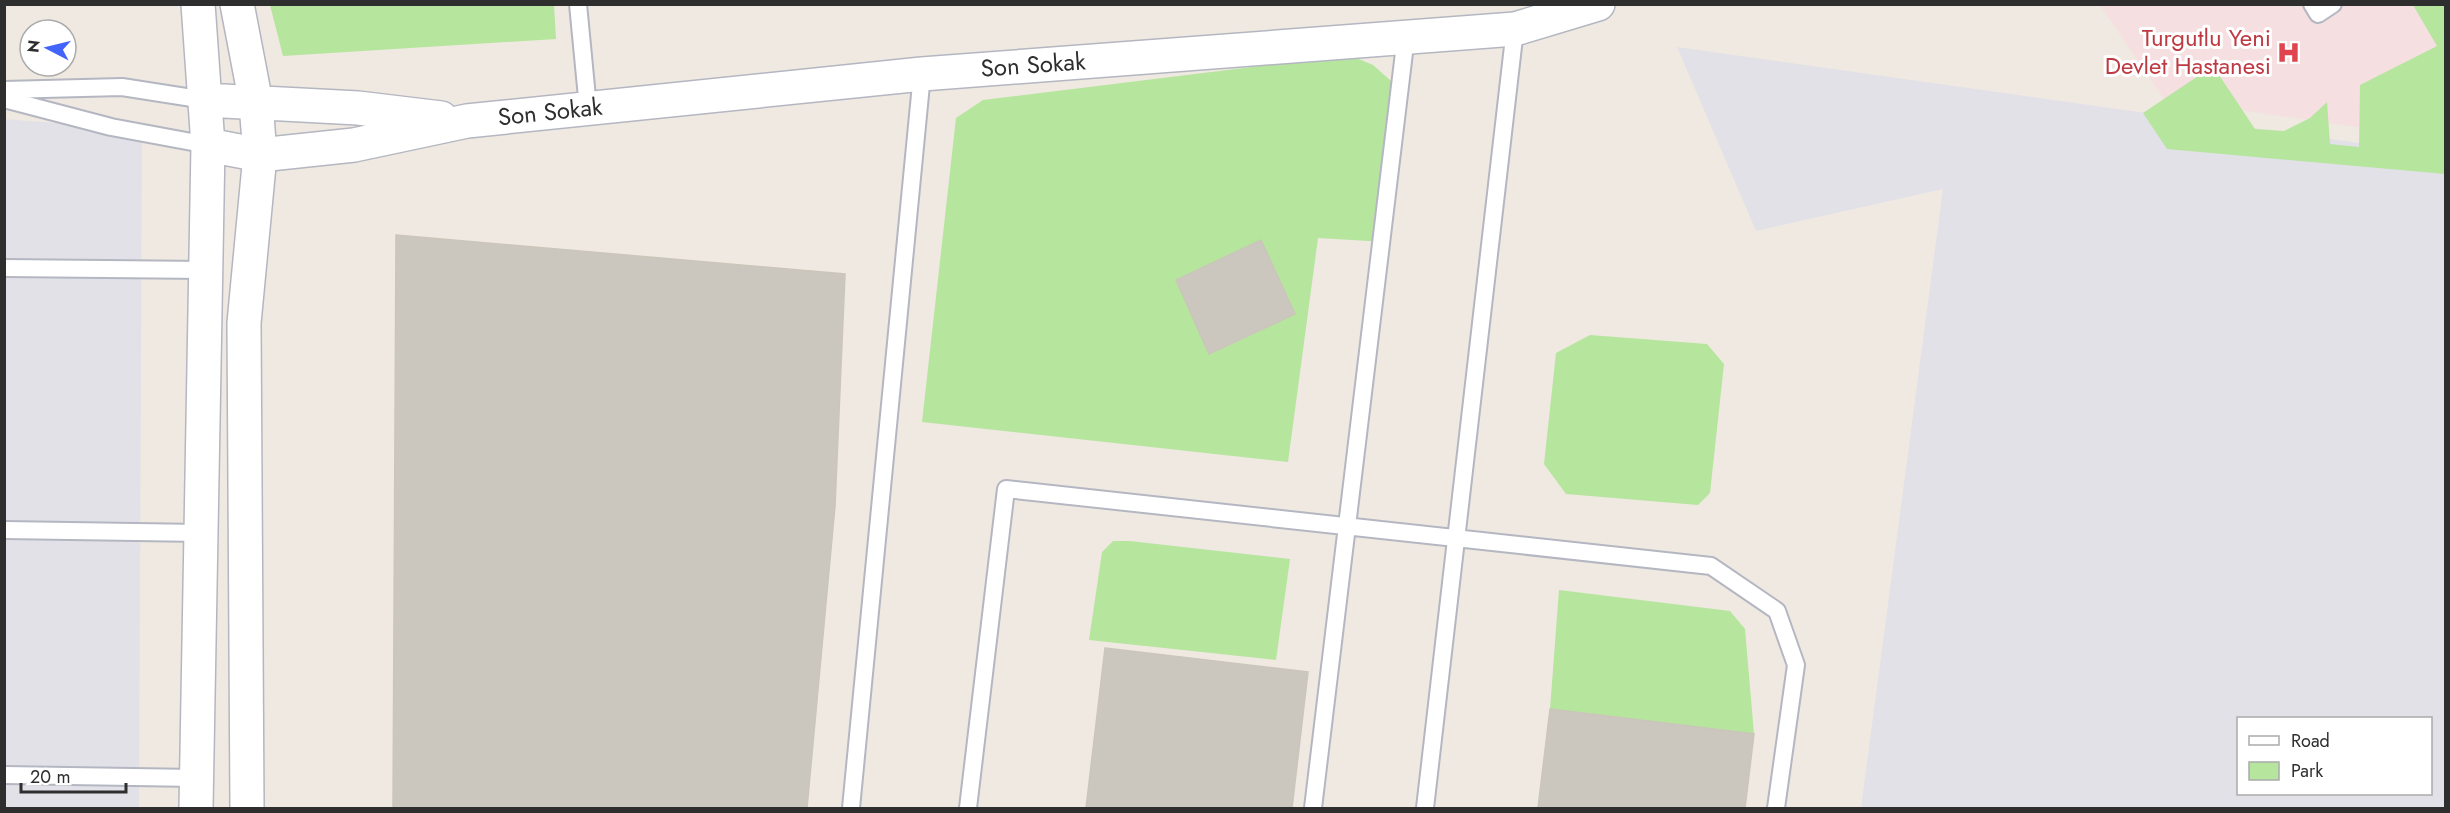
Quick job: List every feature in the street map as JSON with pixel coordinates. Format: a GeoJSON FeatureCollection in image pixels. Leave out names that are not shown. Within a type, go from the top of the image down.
{"type":"FeatureCollection","features":[{"type":"Feature","properties":{"kind":"main road"},"geometry":{"type":"LineString","coordinates":[[197,793],[208,145],[198,4]]}},
{"type":"Feature","properties":{"kind":"main road"},"geometry":{"type":"LineString","coordinates":[[237,4],[256,103],[260,156],[244,323],[247,808]]}},
{"type":"Feature","properties":{"kind":"main road","name":"Son Sokak"},"geometry":{"type":"LineString","coordinates":[[467,121],[922,74],[1515,28],[1598,4]]}},
{"type":"Feature","properties":{"kind":"main road"},"geometry":{"type":"LineString","coordinates":[[205,100],[358,108],[467,121]]}},
{"type":"Feature","properties":{"kind":"main road"},"geometry":{"type":"LineString","coordinates":[[208,145],[260,156],[354,145],[467,121]]}},
{"type":"Feature","properties":{"kind":"lane"},"geometry":{"type":"LineString","coordinates":[[578,4],[588,108]]}},
{"type":"Feature","properties":{"kind":"lane"},"geometry":{"type":"LineString","coordinates":[[2312,4],[2318,14],[2332,4]]}},
{"type":"Feature","properties":{"kind":"lane"},"geometry":{"type":"LineString","coordinates":[[1425,808],[1515,28]]}},
{"type":"Feature","properties":{"kind":"lane"},"geometry":{"type":"LineString","coordinates":[[1313,808],[1406,36]]}},
{"type":"Feature","properties":{"kind":"lane"},"geometry":{"type":"LineString","coordinates":[[851,808],[922,74]]}},
{"type":"Feature","properties":{"kind":"lane"},"geometry":{"type":"LineString","coordinates":[[4,90],[122,87],[205,100]]}},
{"type":"Feature","properties":{"kind":"lane"},"geometry":{"type":"LineString","coordinates":[[4,99],[111,127],[208,145]]}},
{"type":"Feature","properties":{"kind":"lane"},"geometry":{"type":"LineString","coordinates":[[4,268],[206,270]]}},
{"type":"Feature","properties":{"kind":"lane"},"geometry":{"type":"LineString","coordinates":[[968,808],[1006,489],[1711,566],[1777,611],[1796,666],[1776,808]]}},
{"type":"Feature","properties":{"kind":"lane"},"geometry":{"type":"LineString","coordinates":[[4,530],[201,533]]}},
{"type":"Feature","properties":{"kind":"lane"},"geometry":{"type":"LineString","coordinates":[[4,775],[197,793]]}},
{"type":"Feature","properties":{"kind":"shaded area","name":"Turgutlu Yeni Devlet Hastanesi"},"geometry":{"type":"Polygon","coordinates":[[[2100,5],[2445,5],[2445,140],[2164,99],[2100,5]]]}},
{"type":"Feature","properties":{"kind":"shaded area"},"geometry":{"type":"Polygon","coordinates":[[[1677,47],[2445,155],[2445,808],[1861,808],[1943,189],[1756,231],[1677,47]]]}},
{"type":"Feature","properties":{"kind":"shaded area"},"geometry":{"type":"Polygon","coordinates":[[[4,119],[142,130],[139,808],[5,808],[4,119]]]}},
{"type":"Feature","properties":{"kind":"green space"},"geometry":{"type":"Polygon","coordinates":[[[270,5],[554,5],[556,39],[283,56],[270,5]]]}},
{"type":"Feature","properties":{"kind":"green space"},"geometry":{"type":"Polygon","coordinates":[[[2413,5],[2445,5],[2445,174],[2167,149],[2143,113],[2213,66],[2255,129],[2284,131],[2310,118],[2327,102],[2330,144],[2359,147],[2360,85],[2437,46],[2413,5]]]}},
{"type":"Feature","properties":{"kind":"green space"},"geometry":{"type":"Polygon","coordinates":[[[1349,55],[1373,65],[1399,88],[1386,242],[1318,238],[1288,462],[922,422],[956,118],[983,100],[1349,55]]]}},
{"type":"Feature","properties":{"kind":"green space"},"geometry":{"type":"Polygon","coordinates":[[[1590,335],[1707,344],[1724,364],[1710,493],[1698,505],[1566,494],[1544,464],[1556,353],[1590,335]]]}},
{"type":"Feature","properties":{"kind":"green space"},"geometry":{"type":"Polygon","coordinates":[[[1113,541],[1290,559],[1276,660],[1089,640],[1102,552],[1113,541]]]}},
{"type":"Feature","properties":{"kind":"green space"},"geometry":{"type":"Polygon","coordinates":[[[1559,590],[1730,611],[1745,629],[1754,734],[1550,709],[1559,590]]]}},
{"type":"Feature","properties":{"kind":"building"},"geometry":{"type":"Polygon","coordinates":[[[396,235],[845,274],[835,506],[807,808],[393,808],[396,235]]]}},
{"type":"Feature","properties":{"kind":"building"},"geometry":{"type":"Polygon","coordinates":[[[1261,240],[1295,314],[1209,354],[1176,280],[1261,240]]]}},
{"type":"Feature","properties":{"kind":"building"},"geometry":{"type":"Polygon","coordinates":[[[1105,648],[1308,672],[1292,808],[1086,808],[1105,648]]]}},
{"type":"Feature","properties":{"kind":"building"},"geometry":{"type":"Polygon","coordinates":[[[1550,709],[1754,734],[1745,808],[1538,808],[1550,709]]]}},
{"type":"Feature","properties":{"kind":"place","name":"Turgutlu Yeni Devlet Hastanesi"},"geometry":{"type":"Point","coordinates":[2289,52]}}]}
